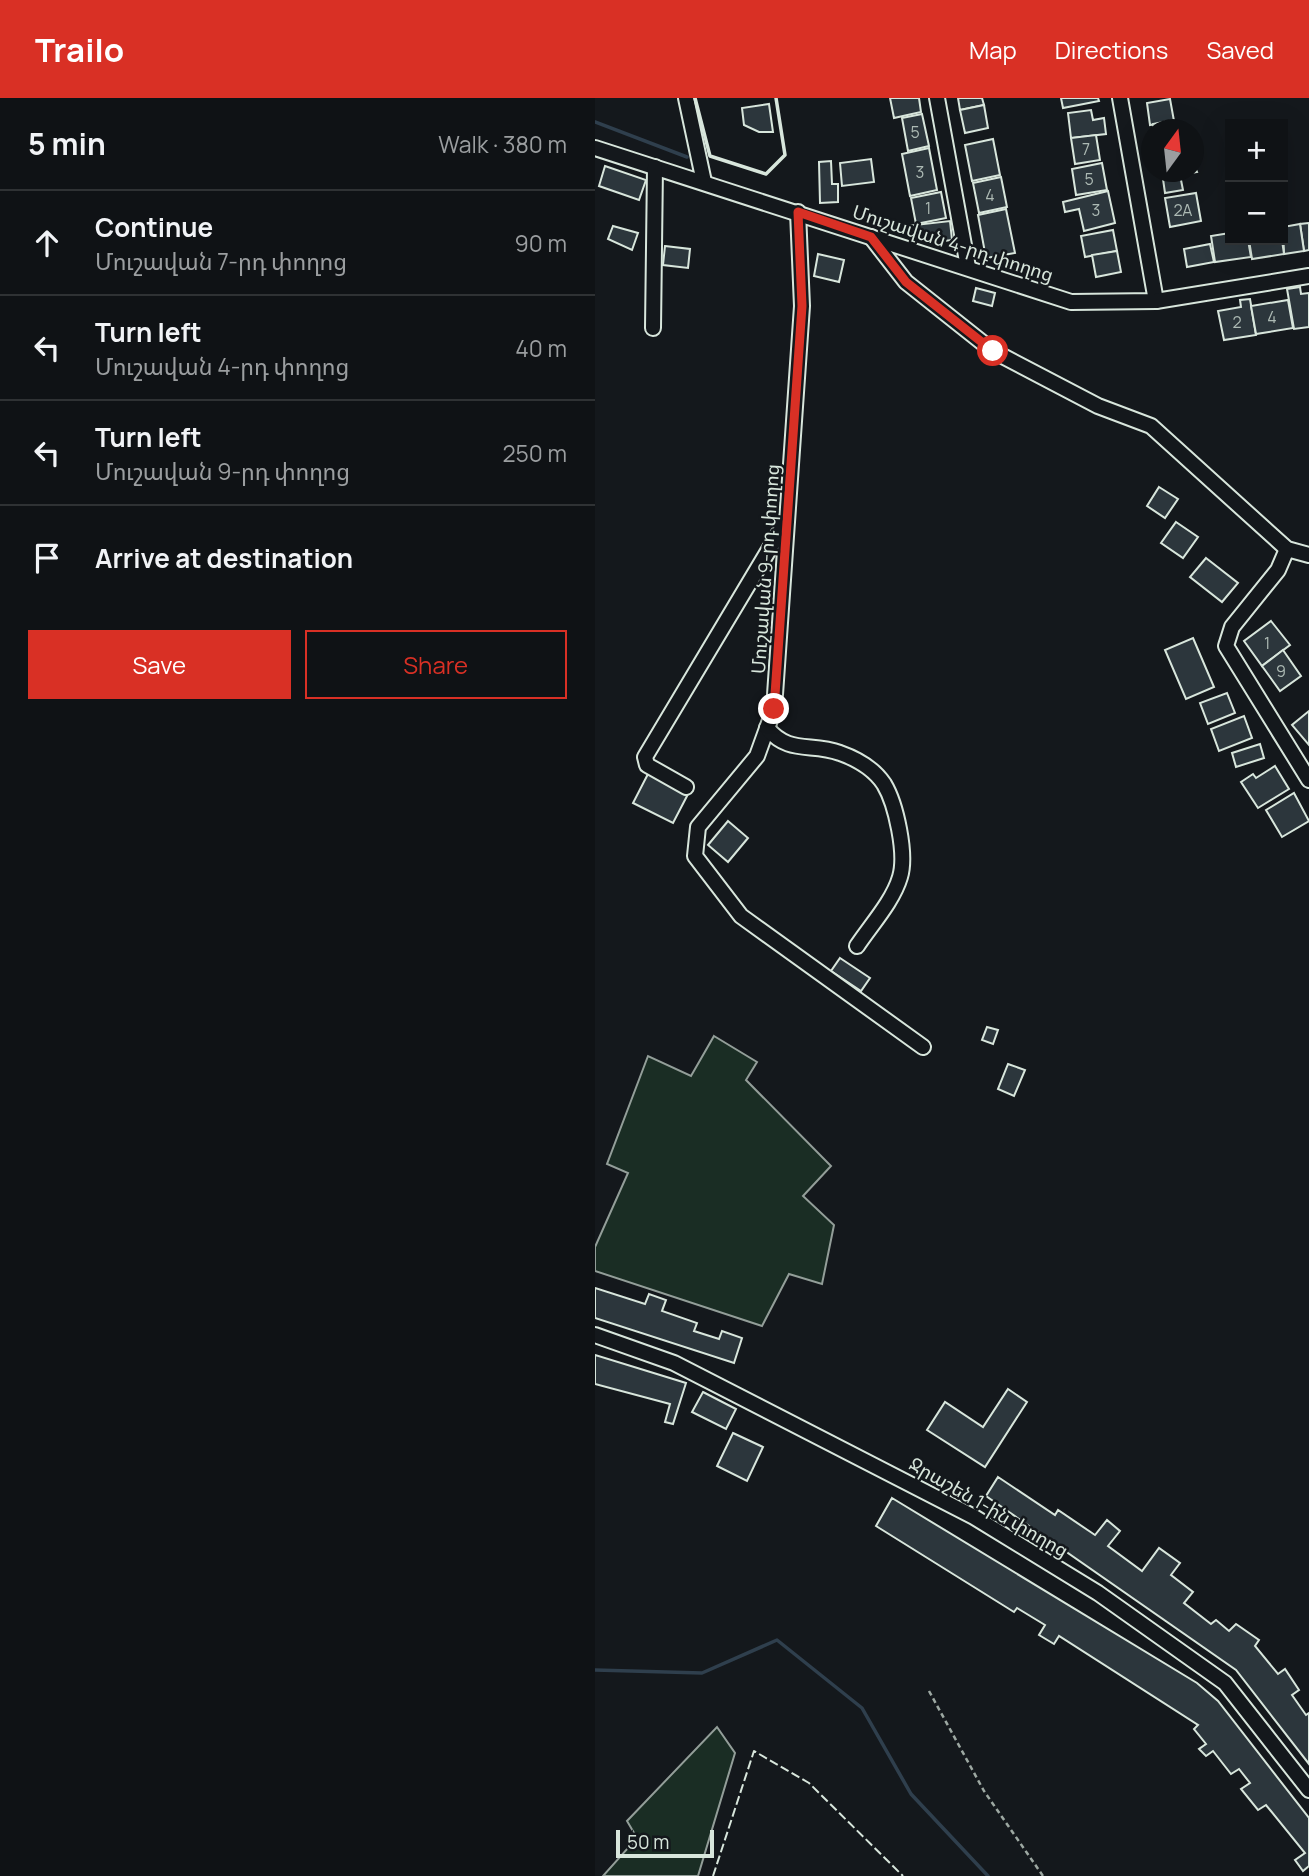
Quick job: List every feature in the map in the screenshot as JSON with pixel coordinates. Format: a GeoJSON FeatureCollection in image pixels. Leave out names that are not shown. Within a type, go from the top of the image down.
{"type":"FeatureCollection","features":[{"type":"Feature","properties":{"kind":"street"},"geometry":{"type":"LineString","coordinates":[[686,98],[704,182]]}},
{"type":"Feature","properties":{"kind":"street"},"geometry":{"type":"LineString","coordinates":[[937,98],[968,267]]}},
{"type":"Feature","properties":{"kind":"street"},"geometry":{"type":"LineString","coordinates":[[1120,98],[1156,301]]}},
{"type":"Feature","properties":{"kind":"street","name":"Մուշավան 4-րդ փողոց"},"geometry":{"type":"LineString","coordinates":[[595,148],[1071,302],[1156,301],[1309,276]]}},
{"type":"Feature","properties":{"kind":"street"},"geometry":{"type":"LineString","coordinates":[[653,328],[655,167]]}},
{"type":"Feature","properties":{"kind":"street","name":"Մուշավան 9-րդ փողոց"},"geometry":{"type":"LineString","coordinates":[[798,212],[802,306],[774,709],[757,755],[698,827],[695,856],[741,916],[923,1047]]}},
{"type":"Feature","properties":{"kind":"street"},"geometry":{"type":"LineString","coordinates":[[871,237],[906,282],[993,351],[1098,406],[1151,426],[1287,549],[1309,555]]}},
{"type":"Feature","properties":{"kind":"street"},"geometry":{"type":"LineString","coordinates":[[687,787],[647,765],[645,757],[787,519]]}},
{"type":"Feature","properties":{"kind":"street"},"geometry":{"type":"LineString","coordinates":[[1287,549],[1278,570],[1232,627],[1226,646],[1309,780]]}},
{"type":"Feature","properties":{"kind":"street"},"geometry":{"type":"LineString","coordinates":[[767,728],[777,740],[787,745],[837,752],[853,758],[871,770],[884,784],[902,846],[901,877],[857,946]]}},
{"type":"Feature","properties":{"kind":"street","name":"Ջրաշեն 1-ին փողոց"},"geometry":{"type":"LineString","coordinates":[[595,1335],[674,1363],[974,1517],[1098,1592],[1225,1683],[1309,1790]]}},
{"type":"Feature","properties":{"kind":"path"},"geometry":{"type":"LineString","coordinates":[[929,1691],[984,1791],[1043,1876]]}},
{"type":"Feature","properties":{"kind":"green space"},"geometry":{"type":"Polygon","coordinates":[[[714,1036],[757,1062],[746,1080],[831,1166],[803,1196],[834,1225],[822,1284],[789,1274],[762,1326],[595,1271],[595,1247],[628,1173],[607,1164],[648,1056],[691,1076],[714,1036]]]}},
{"type":"Feature","properties":{"kind":"green space"},"geometry":{"type":"Polygon","coordinates":[[[717,1727],[735,1753],[698,1876],[603,1876],[637,1838],[627,1821],[717,1727]]]}},
{"type":"Feature","properties":{"kind":"building"},"geometry":{"type":"Polygon","coordinates":[[[890,98],[919,98],[921,112],[894,118],[890,98]]]}},
{"type":"Feature","properties":{"kind":"building"},"geometry":{"type":"Polygon","coordinates":[[[958,98],[982,98],[984,105],[960,110],[958,98]]]}},
{"type":"Feature","properties":{"kind":"building"},"geometry":{"type":"Polygon","coordinates":[[[1061,98],[1098,98],[1099,101],[1063,108],[1061,98]]]}},
{"type":"Feature","properties":{"kind":"building"},"geometry":{"type":"Polygon","coordinates":[[[1170,99],[1174,119],[1149,119],[1147,103],[1170,99]]]}},
{"type":"Feature","properties":{"kind":"building"},"geometry":{"type":"Polygon","coordinates":[[[769,104],[773,132],[759,132],[744,125],[742,108],[769,104]]]}},
{"type":"Feature","properties":{"kind":"building"},"geometry":{"type":"Polygon","coordinates":[[[984,105],[988,128],[965,133],[960,110],[984,105]]]}},
{"type":"Feature","properties":{"kind":"building"},"geometry":{"type":"Polygon","coordinates":[[[1091,110],[1093,120],[1104,118],[1106,134],[1071,138],[1068,113],[1091,110]]]}},
{"type":"Feature","properties":{"kind":"building"},"geometry":{"type":"Polygon","coordinates":[[[922,114],[929,146],[908,151],[902,118],[922,114]]]}},
{"type":"Feature","properties":{"kind":"building"},"geometry":{"type":"Polygon","coordinates":[[[1096,135],[1100,160],[1075,164],[1071,138],[1096,135]]]}},
{"type":"Feature","properties":{"kind":"building"},"geometry":{"type":"Polygon","coordinates":[[[993,139],[1000,175],[972,181],[965,145],[993,139]]]}},
{"type":"Feature","properties":{"kind":"building"},"geometry":{"type":"Polygon","coordinates":[[[929,148],[937,190],[910,196],[902,154],[929,148]]]}},
{"type":"Feature","properties":{"kind":"building"},"geometry":{"type":"Polygon","coordinates":[[[871,159],[874,182],[842,186],[840,163],[871,159]]]}},
{"type":"Feature","properties":{"kind":"building"},"geometry":{"type":"Polygon","coordinates":[[[831,161],[832,184],[838,184],[838,202],[820,203],[819,162],[831,161]]]}},
{"type":"Feature","properties":{"kind":"building"},"geometry":{"type":"Polygon","coordinates":[[[1102,163],[1107,190],[1076,195],[1072,169],[1102,163]]]}},
{"type":"Feature","properties":{"kind":"building"},"geometry":{"type":"Polygon","coordinates":[[[605,166],[646,180],[639,200],[599,186],[605,166]]]}},
{"type":"Feature","properties":{"kind":"building"},"geometry":{"type":"Polygon","coordinates":[[[1001,177],[1007,207],[979,213],[973,183],[1001,177]]]}},
{"type":"Feature","properties":{"kind":"building"},"geometry":{"type":"Polygon","coordinates":[[[1163,182],[1181,182],[1183,190],[1165,193],[1163,182]]]}},
{"type":"Feature","properties":{"kind":"building"},"geometry":{"type":"Polygon","coordinates":[[[1108,191],[1115,223],[1084,231],[1079,209],[1065,212],[1063,202],[1108,191]]]}},
{"type":"Feature","properties":{"kind":"building"},"geometry":{"type":"Polygon","coordinates":[[[941,192],[946,218],[916,224],[911,198],[941,192]]]}},
{"type":"Feature","properties":{"kind":"building"},"geometry":{"type":"Polygon","coordinates":[[[1196,193],[1201,221],[1170,227],[1165,198],[1196,193]]]}},
{"type":"Feature","properties":{"kind":"building"},"geometry":{"type":"Polygon","coordinates":[[[1006,209],[1015,253],[986,258],[978,215],[1006,209]]]}},
{"type":"Feature","properties":{"kind":"building"},"geometry":{"type":"Polygon","coordinates":[[[950,221],[952,240],[937,242],[907,232],[906,226],[950,221]]]}},
{"type":"Feature","properties":{"kind":"building"},"geometry":{"type":"Polygon","coordinates":[[[1309,223],[1309,250],[1304,251],[1300,224],[1309,223]]]}},
{"type":"Feature","properties":{"kind":"building"},"geometry":{"type":"Polygon","coordinates":[[[1300,224],[1304,251],[1284,254],[1284,245],[1288,245],[1288,226],[1300,224]]]}},
{"type":"Feature","properties":{"kind":"building"},"geometry":{"type":"Polygon","coordinates":[[[613,226],[638,233],[632,250],[608,239],[613,226]]]}},
{"type":"Feature","properties":{"kind":"building"},"geometry":{"type":"Polygon","coordinates":[[[1113,230],[1117,251],[1085,257],[1081,236],[1113,230]]]}},
{"type":"Feature","properties":{"kind":"building"},"geometry":{"type":"Polygon","coordinates":[[[1225,234],[1225,245],[1249,245],[1251,257],[1215,262],[1211,236],[1225,234]]]}},
{"type":"Feature","properties":{"kind":"building"},"geometry":{"type":"Polygon","coordinates":[[[1210,244],[1214,262],[1187,267],[1184,249],[1210,244]]]}},
{"type":"Feature","properties":{"kind":"building"},"geometry":{"type":"Polygon","coordinates":[[[1250,245],[1283,245],[1284,254],[1252,259],[1250,245]]]}},
{"type":"Feature","properties":{"kind":"building"},"geometry":{"type":"Polygon","coordinates":[[[665,246],[690,249],[688,268],[663,265],[665,246]]]}},
{"type":"Feature","properties":{"kind":"building"},"geometry":{"type":"Polygon","coordinates":[[[1117,251],[1121,272],[1096,277],[1092,255],[1117,251]]]}},
{"type":"Feature","properties":{"kind":"building"},"geometry":{"type":"Polygon","coordinates":[[[818,254],[844,260],[839,282],[814,276],[818,254]]]}},
{"type":"Feature","properties":{"kind":"building"},"geometry":{"type":"Polygon","coordinates":[[[1300,287],[1301,294],[1309,293],[1309,327],[1294,329],[1287,289],[1300,287]]]}},
{"type":"Feature","properties":{"kind":"building"},"geometry":{"type":"Polygon","coordinates":[[[976,288],[995,293],[992,306],[973,301],[976,288]]]}},
{"type":"Feature","properties":{"kind":"building"},"geometry":{"type":"Polygon","coordinates":[[[1250,299],[1256,335],[1224,340],[1218,311],[1241,307],[1240,300],[1250,299]]]}},
{"type":"Feature","properties":{"kind":"building"},"geometry":{"type":"Polygon","coordinates":[[[1288,300],[1293,328],[1256,334],[1251,306],[1288,300]]]}},
{"type":"Feature","properties":{"kind":"building"},"geometry":{"type":"Polygon","coordinates":[[[1159,487],[1178,499],[1165,518],[1147,506],[1159,487]]]}},
{"type":"Feature","properties":{"kind":"building"},"geometry":{"type":"Polygon","coordinates":[[[1176,522],[1198,537],[1183,558],[1161,543],[1176,522]]]}},
{"type":"Feature","properties":{"kind":"building"},"geometry":{"type":"Polygon","coordinates":[[[1206,558],[1238,583],[1222,602],[1190,577],[1206,558]]]}},
{"type":"Feature","properties":{"kind":"building"},"geometry":{"type":"Polygon","coordinates":[[[1271,621],[1290,645],[1262,666],[1244,641],[1271,621]]]}},
{"type":"Feature","properties":{"kind":"building"},"geometry":{"type":"Polygon","coordinates":[[[1193,638],[1214,687],[1186,699],[1165,650],[1193,638]]]}},
{"type":"Feature","properties":{"kind":"building"},"geometry":{"type":"Polygon","coordinates":[[[1283,650],[1301,676],[1280,691],[1262,666],[1283,650]]]}},
{"type":"Feature","properties":{"kind":"building"},"geometry":{"type":"Polygon","coordinates":[[[1227,693],[1235,713],[1208,724],[1200,703],[1227,693]]]}},
{"type":"Feature","properties":{"kind":"building"},"geometry":{"type":"Polygon","coordinates":[[[1309,711],[1309,745],[1292,725],[1309,711]]]}},
{"type":"Feature","properties":{"kind":"building"},"geometry":{"type":"Polygon","coordinates":[[[1244,716],[1252,738],[1219,751],[1211,729],[1244,716]]]}},
{"type":"Feature","properties":{"kind":"building"},"geometry":{"type":"Polygon","coordinates":[[[1260,744],[1264,758],[1236,767],[1232,753],[1260,744]]]}},
{"type":"Feature","properties":{"kind":"building"},"geometry":{"type":"Polygon","coordinates":[[[1275,766],[1289,789],[1258,808],[1241,782],[1253,774],[1256,778],[1275,766]]]}},
{"type":"Feature","properties":{"kind":"building"},"geometry":{"type":"Polygon","coordinates":[[[649,772],[687,796],[673,823],[633,803],[649,772]]]}},
{"type":"Feature","properties":{"kind":"building"},"geometry":{"type":"Polygon","coordinates":[[[1294,793],[1309,821],[1282,837],[1266,810],[1294,793]]]}},
{"type":"Feature","properties":{"kind":"building"},"geometry":{"type":"Polygon","coordinates":[[[728,821],[748,838],[728,862],[708,845],[728,821]]]}},
{"type":"Feature","properties":{"kind":"building"},"geometry":{"type":"Polygon","coordinates":[[[840,958],[870,978],[861,991],[831,971],[840,958]]]}},
{"type":"Feature","properties":{"kind":"building"},"geometry":{"type":"Polygon","coordinates":[[[987,1027],[998,1030],[993,1044],[982,1040],[987,1027]]]}},
{"type":"Feature","properties":{"kind":"building"},"geometry":{"type":"Polygon","coordinates":[[[1008,1064],[1025,1070],[1014,1096],[998,1089],[1008,1064]]]}},
{"type":"Feature","properties":{"kind":"building"},"geometry":{"type":"Polygon","coordinates":[[[595,1288],[645,1304],[649,1294],[666,1300],[662,1311],[697,1323],[694,1331],[719,1339],[722,1331],[742,1338],[734,1363],[595,1318],[595,1288]]]}},
{"type":"Feature","properties":{"kind":"building"},"geometry":{"type":"Polygon","coordinates":[[[595,1355],[686,1383],[673,1424],[665,1422],[670,1404],[595,1384],[595,1355]]]}},
{"type":"Feature","properties":{"kind":"building"},"geometry":{"type":"Polygon","coordinates":[[[1008,1389],[1027,1402],[985,1467],[927,1430],[945,1402],[983,1427],[1008,1389]]]}},
{"type":"Feature","properties":{"kind":"building"},"geometry":{"type":"Polygon","coordinates":[[[703,1392],[736,1409],[726,1429],[692,1412],[703,1392]]]}},
{"type":"Feature","properties":{"kind":"building"},"geometry":{"type":"Polygon","coordinates":[[[733,1433],[763,1447],[747,1481],[717,1466],[733,1433]]]}},
{"type":"Feature","properties":{"kind":"building"},"geometry":{"type":"Polygon","coordinates":[[[998,1477],[1055,1515],[1058,1510],[1095,1535],[1107,1520],[1120,1531],[1108,1546],[1142,1571],[1159,1548],[1180,1563],[1171,1575],[1193,1592],[1184,1603],[1211,1624],[1216,1620],[1229,1631],[1236,1624],[1259,1640],[1255,1646],[1278,1674],[1285,1669],[1299,1690],[1292,1695],[1306,1715],[1309,1713],[1309,1764],[1236,1670],[986,1496],[998,1477]]]}},
{"type":"Feature","properties":{"kind":"building"},"geometry":{"type":"Polygon","coordinates":[[[892,1498],[1197,1683],[1218,1701],[1309,1818],[1309,1866],[1303,1871],[1295,1860],[1305,1853],[1266,1805],[1258,1810],[1241,1789],[1250,1783],[1239,1769],[1231,1774],[1213,1751],[1206,1756],[1199,1749],[1206,1744],[1194,1729],[1198,1725],[1059,1636],[1054,1644],[1039,1635],[1045,1625],[1017,1608],[1014,1612],[876,1526],[892,1498]]]}},
{"type":"Feature","properties":{"kind":"waterway"},"geometry":{"type":"LineString","coordinates":[[595,122],[687,157]]}},
{"type":"Feature","properties":{"kind":"waterway"},"geometry":{"type":"LineString","coordinates":[[595,1670],[702,1673],[777,1640],[862,1708],[911,1794],[988,1876]]}},
{"type":"Feature","properties":{"kind":"fence"},"geometry":{"type":"LineString","coordinates":[[713,1876],[754,1751],[809,1783],[903,1876]]}},
{"type":"Feature","properties":{"kind":"wall"},"geometry":{"type":"LineString","coordinates":[[695,98],[710,156],[766,174],[785,155],[776,98]]}},
{"type":"Feature","properties":{"kind":"route"},"geometry":{"type":"LineString","coordinates":[[774,709],[802,306],[798,212],[871,237],[906,282],[993,351]]}}]}
